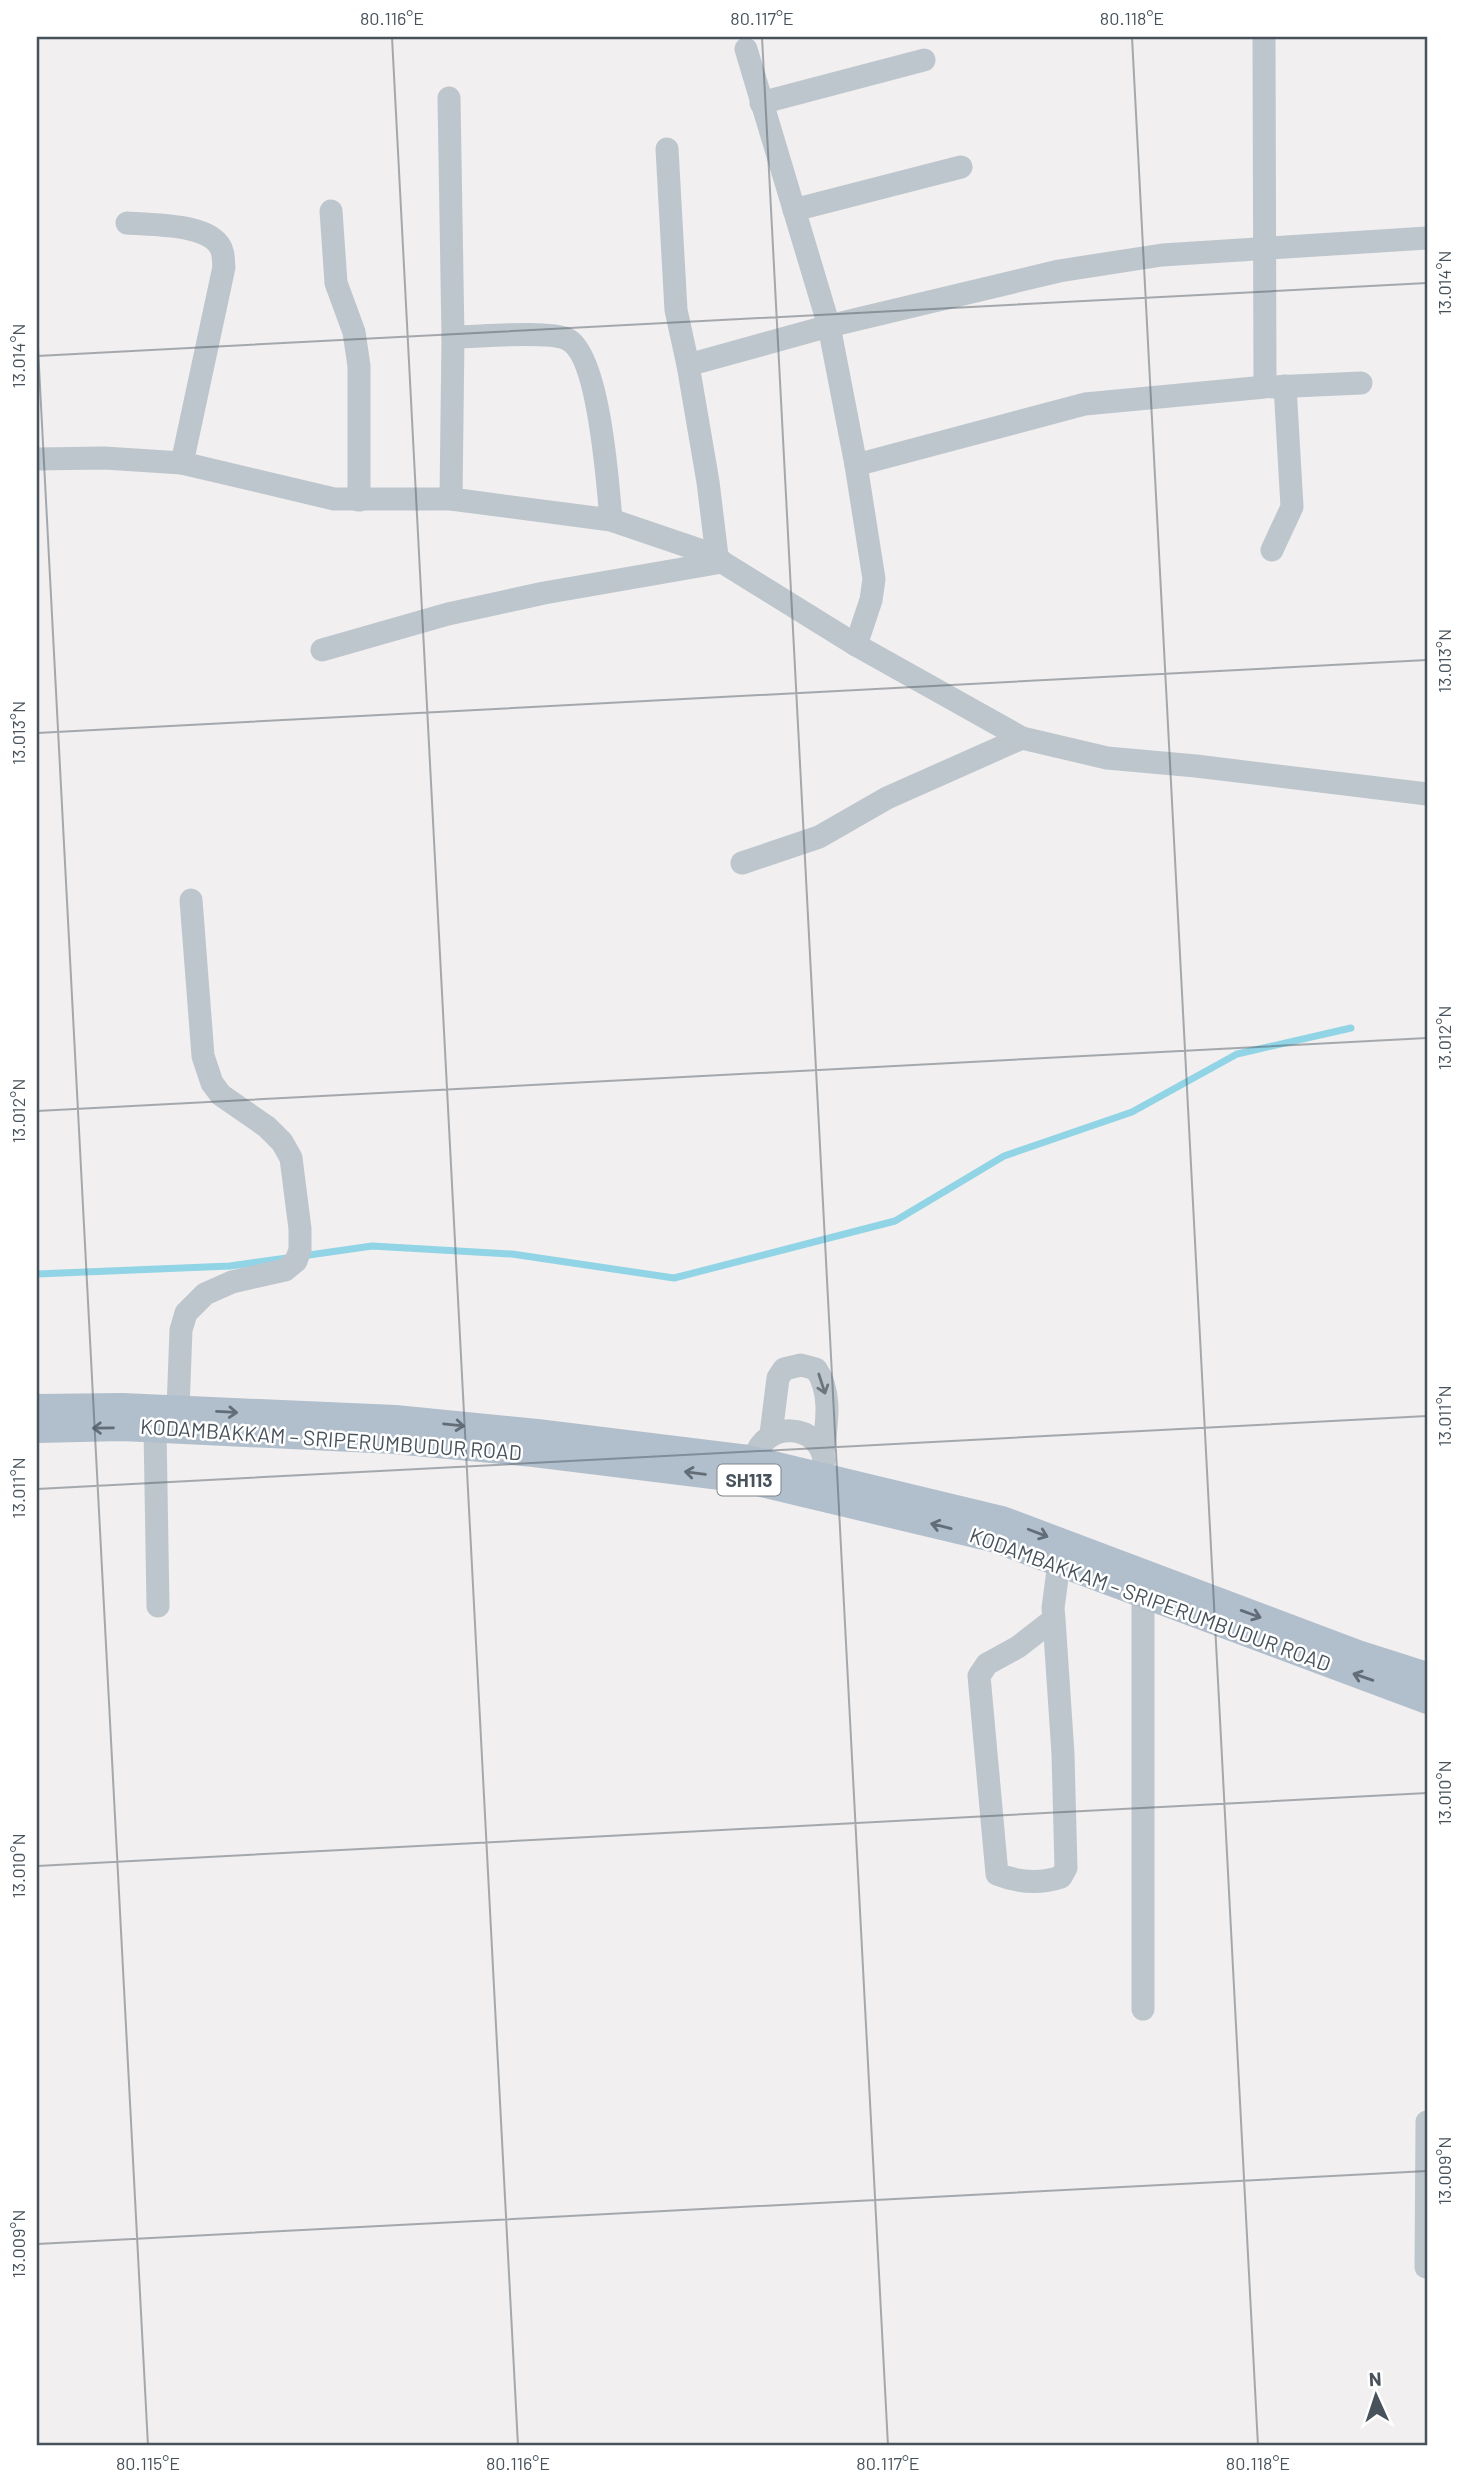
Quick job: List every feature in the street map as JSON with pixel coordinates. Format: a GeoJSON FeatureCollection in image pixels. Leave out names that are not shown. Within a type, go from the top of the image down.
{"type":"FeatureCollection","features":[{"type":"Feature","properties":{"kind":"main road","name":"KODAMBAKKAM – SRIPERUMBUDUR ROAD"},"geometry":{"type":"LineString","coordinates":[[37,1408],[122,1407],[395,1419],[537,1433],[754,1460],[822,1465],[1002,1520],[1358,1654],[1427,1676]]}},
{"type":"Feature","properties":{"kind":"main road","name":"KODAMBAKKAM – SRIPERUMBUDUR ROAD"},"geometry":{"type":"LineString","coordinates":[[37,1429],[155,1429],[394,1440],[534,1453],[745,1479],[996,1539],[1427,1700]]}},
{"type":"Feature","properties":{"kind":"street"},"geometry":{"type":"LineString","coordinates":[[1264,37],[1264,250],[1275,387],[1292,507],[1272,550]]}},
{"type":"Feature","properties":{"kind":"street"},"geometry":{"type":"LineString","coordinates":[[746,49],[829,326],[856,465],[874,579],[872,600],[856,646]]}},
{"type":"Feature","properties":{"kind":"street"},"geometry":{"type":"LineString","coordinates":[[761,103],[924,60]]}},
{"type":"Feature","properties":{"kind":"street"},"geometry":{"type":"LineString","coordinates":[[449,98],[453,337],[451,499]]}},
{"type":"Feature","properties":{"kind":"street"},"geometry":{"type":"LineString","coordinates":[[667,149],[676,310],[688,365],[720,559]]}},
{"type":"Feature","properties":{"kind":"street"},"geometry":{"type":"LineString","coordinates":[[794,210],[961,167]]}},
{"type":"Feature","properties":{"kind":"street"},"geometry":{"type":"LineString","coordinates":[[331,211],[336,283],[354,332],[359,366],[359,500]]}},
{"type":"Feature","properties":{"kind":"street"},"geometry":{"type":"LineString","coordinates":[[127,223],[197,230],[212,238],[222,249],[224,267],[182,463]]}},
{"type":"Feature","properties":{"kind":"street"},"geometry":{"type":"LineString","coordinates":[[688,365],[829,326],[1059,271],[1162,255],[1427,238]]}},
{"type":"Feature","properties":{"kind":"street"},"geometry":{"type":"LineString","coordinates":[[453,337],[550,335],[569,340],[580,351],[588,369],[604,443],[611,520]]}},
{"type":"Feature","properties":{"kind":"street"},"geometry":{"type":"LineString","coordinates":[[856,465],[1085,404],[1275,387],[1361,383]]}},
{"type":"Feature","properties":{"kind":"street"},"geometry":{"type":"LineString","coordinates":[[37,459],[104,458],[182,463],[334,499],[451,499],[611,520],[720,559],[856,646],[1021,738],[1107,758],[1427,794]]}},
{"type":"Feature","properties":{"kind":"street"},"geometry":{"type":"LineString","coordinates":[[322,650],[448,614],[720,559]]}},
{"type":"Feature","properties":{"kind":"street"},"geometry":{"type":"LineString","coordinates":[[742,863],[819,837],[887,798],[1021,738]]}},
{"type":"Feature","properties":{"kind":"street"},"geometry":{"type":"LineString","coordinates":[[178,1409],[181,1330],[187,1313],[205,1294],[232,1282],[285,1270],[296,1261],[300,1250],[300,1228],[291,1158],[282,1142],[267,1127],[221,1095],[207,1073],[203,1056],[191,900]]}},
{"type":"Feature","properties":{"kind":"street"},"geometry":{"type":"LineString","coordinates":[[771,1434],[778,1378],[784,1368],[801,1365],[816,1369],[824,1381],[827,1406],[822,1465]]}},
{"type":"Feature","properties":{"kind":"street"},"geometry":{"type":"LineString","coordinates":[[155,1429],[158,1606]]}},
{"type":"Feature","properties":{"kind":"street"},"geometry":{"type":"LineString","coordinates":[[754,1460],[756,1450],[771,1434],[782,1431],[800,1433],[810,1438],[819,1446],[822,1465]]}},
{"type":"Feature","properties":{"kind":"street"},"geometry":{"type":"LineString","coordinates":[[1054,1619],[1018,1647],[987,1664],[979,1676],[992,1806],[994,1862],[997,1874],[1013,1880],[1050,1881],[1061,1877],[1066,1868],[1063,1754],[1054,1619],[1059,1563]]}},
{"type":"Feature","properties":{"kind":"street"},"geometry":{"type":"LineString","coordinates":[[1143,1595],[1143,2009]]}},
{"type":"Feature","properties":{"kind":"street"},"geometry":{"type":"LineString","coordinates":[[1426,2267],[1427,2122]]}},
{"type":"Feature","properties":{"kind":"waterway"},"geometry":{"type":"LineString","coordinates":[[302,1256],[372,1246],[512,1254],[674,1278],[895,1221],[1004,1156],[1132,1112],[1237,1054],[1351,1028]]}},
{"type":"Feature","properties":{"kind":"waterway"},"geometry":{"type":"LineString","coordinates":[[37,1274],[230,1266],[287,1258]]}}]}
